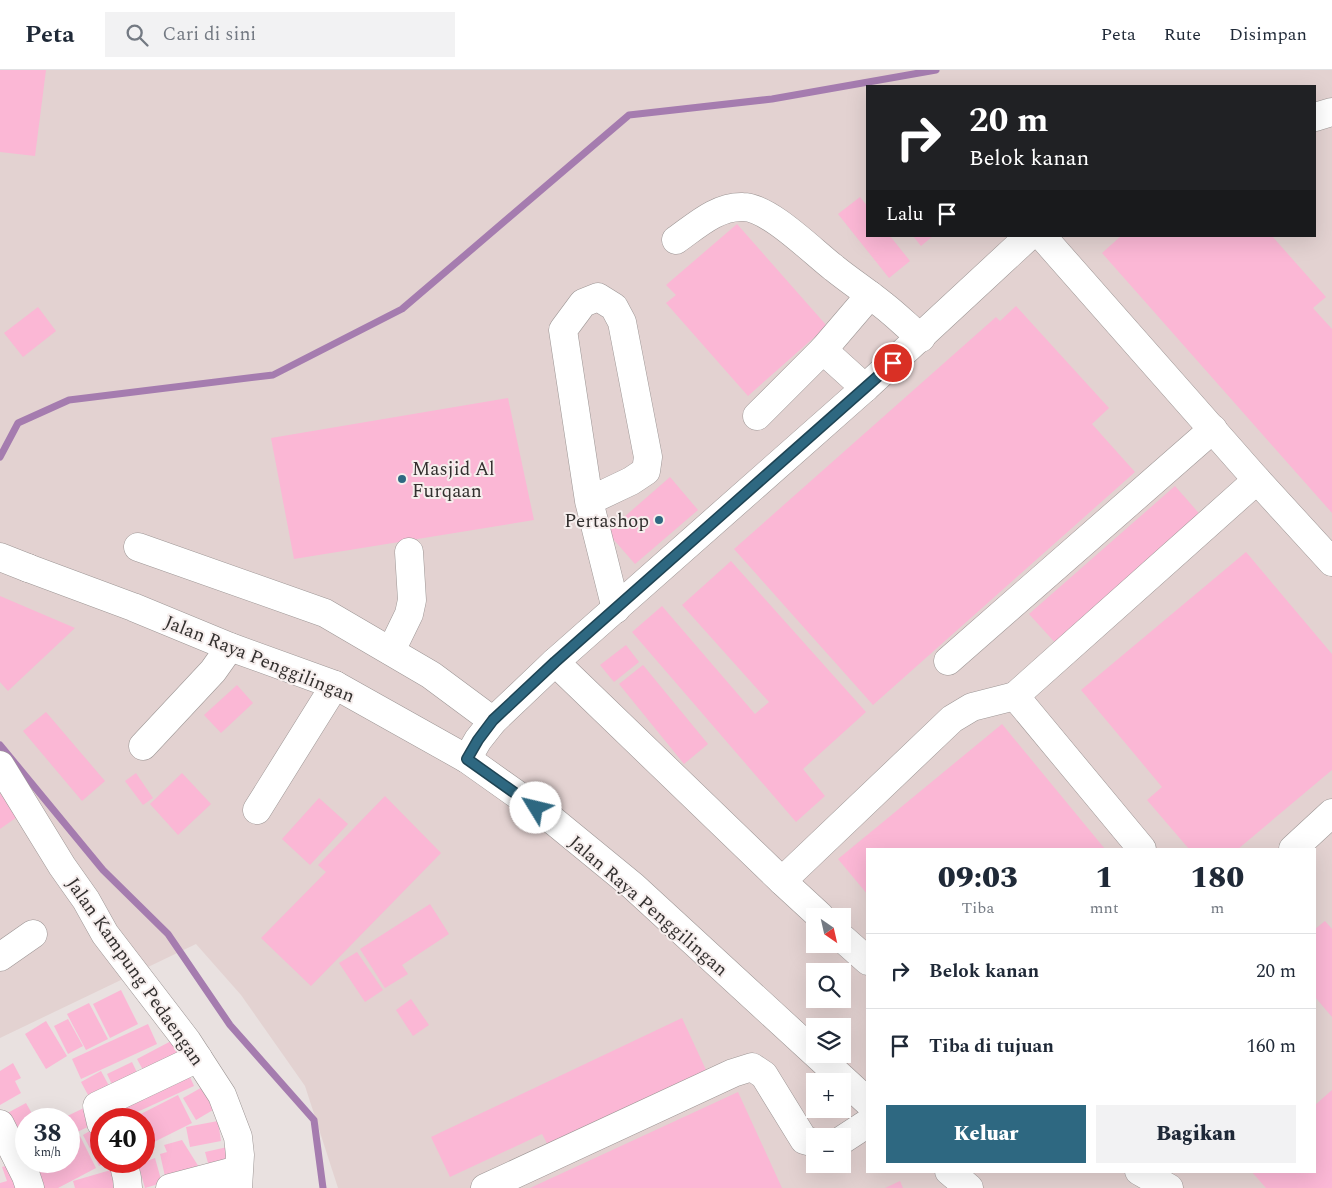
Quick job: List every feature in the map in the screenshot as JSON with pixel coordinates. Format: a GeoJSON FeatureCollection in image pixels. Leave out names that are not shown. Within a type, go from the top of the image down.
{"type":"FeatureCollection","features":[{"type":"Feature","properties":{"kind":"street"},"geometry":{"type":"LineString","coordinates":[[1316,117],[1332,112]]}},
{"type":"Feature","properties":{"kind":"street"},"geometry":{"type":"LineString","coordinates":[[676,240],[713,214],[730,208],[745,206],[758,210],[780,224],[921,338]]}},
{"type":"Feature","properties":{"kind":"street"},"geometry":{"type":"LineString","coordinates":[[467,759],[493,720],[555,662],[921,338],[1028,237]]}},
{"type":"Feature","properties":{"kind":"street"},"geometry":{"type":"LineString","coordinates":[[1043,237],[1257,480],[1332,562]]}},
{"type":"Feature","properties":{"kind":"street"},"geometry":{"type":"LineString","coordinates":[[757,416],[823,350],[870,295]]}},
{"type":"Feature","properties":{"kind":"street"},"geometry":{"type":"LineString","coordinates":[[589,501],[631,481],[646,471],[648,457],[622,322],[614,307],[598,297],[583,304],[563,330],[589,501],[616,609]]}},
{"type":"Feature","properties":{"kind":"street"},"geometry":{"type":"LineString","coordinates":[[823,350],[865,388]]}},
{"type":"Feature","properties":{"kind":"street"},"geometry":{"type":"LineString","coordinates":[[948,661],[1212,429]]}},
{"type":"Feature","properties":{"kind":"street"},"geometry":{"type":"LineString","coordinates":[[782,881],[952,719],[972,707],[1015,696],[1257,480]]}},
{"type":"Feature","properties":{"kind":"street"},"geometry":{"type":"LineString","coordinates":[[138,546],[326,613],[431,675],[493,720]]}},
{"type":"Feature","properties":{"kind":"street"},"geometry":{"type":"LineString","coordinates":[[391,651],[408,614],[412,600],[408,552]]}},
{"type":"Feature","properties":{"kind":"street","name":"Jalan Raya Penggilingan"},"geometry":{"type":"LineString","coordinates":[[0,557],[133,606],[230,647],[335,685],[467,759],[550,818],[632,886],[866,1100]]}},
{"type":"Feature","properties":{"kind":"street"},"geometry":{"type":"LineString","coordinates":[[143,746],[212,671],[230,647]]}},
{"type":"Feature","properties":{"kind":"street"},"geometry":{"type":"LineString","coordinates":[[555,662],[811,908]]}},
{"type":"Feature","properties":{"kind":"street"},"geometry":{"type":"LineString","coordinates":[[257,810],[335,685]]}},
{"type":"Feature","properties":{"kind":"street"},"geometry":{"type":"LineString","coordinates":[[1015,696],[1141,848]]}},
{"type":"Feature","properties":{"kind":"street","name":"Jalan Kampung Pedaengan"},"geometry":{"type":"LineString","coordinates":[[0,765],[62,866],[86,900],[105,934],[198,1058],[222,1095],[238,1137],[240,1156],[238,1179]]}},
{"type":"Feature","properties":{"kind":"street"},"geometry":{"type":"LineString","coordinates":[[1294,848],[1332,813]]}},
{"type":"Feature","properties":{"kind":"street"},"geometry":{"type":"LineString","coordinates":[[0,956],[33,934]]}},
{"type":"Feature","properties":{"kind":"street"},"geometry":{"type":"LineString","coordinates":[[851,946],[866,959]]}},
{"type":"Feature","properties":{"kind":"street"},"geometry":{"type":"LineString","coordinates":[[97,1108],[97,1106],[198,1058]]}},
{"type":"Feature","properties":{"kind":"street"},"geometry":{"type":"LineString","coordinates":[[485,1188],[752,1067],[764,1075],[806,1141]]}},
{"type":"Feature","properties":{"kind":"street"},"geometry":{"type":"LineString","coordinates":[[0,1124],[30,1188]]}},
{"type":"Feature","properties":{"kind":"street"},"geometry":{"type":"LineString","coordinates":[[851,1134],[866,1125]]}},
{"type":"Feature","properties":{"kind":"street"},"geometry":{"type":"LineString","coordinates":[[127,1173],[128,1188]]}},
{"type":"Feature","properties":{"kind":"street"},"geometry":{"type":"LineString","coordinates":[[951,1173],[969,1188]]}},
{"type":"Feature","properties":{"kind":"street"},"geometry":{"type":"LineString","coordinates":[[1143,1173],[1169,1188]]}},
{"type":"Feature","properties":{"kind":"street"},"geometry":{"type":"LineString","coordinates":[[170,1188],[238,1179]]}},
{"type":"Feature","properties":{"kind":"shaded area"},"geometry":{"type":"Polygon","coordinates":[[[0,70],[1332,70],[1332,1188],[338,1188],[305,1086],[241,995],[196,944],[0,1038],[0,70]]]}},
{"type":"Feature","properties":{"kind":"building"},"geometry":{"type":"Polygon","coordinates":[[[0,70],[46,70],[35,156],[0,152],[0,70]]]}},
{"type":"Feature","properties":{"kind":"building"},"geometry":{"type":"Polygon","coordinates":[[[860,197],[866,204],[866,237],[891,237],[910,261],[889,278],[838,214],[860,197]]]}},
{"type":"Feature","properties":{"kind":"building"},"geometry":{"type":"Polygon","coordinates":[[[737,224],[827,326],[748,396],[666,303],[676,295],[666,285],[737,224]]]}},
{"type":"Feature","properties":{"kind":"building"},"geometry":{"type":"Polygon","coordinates":[[[914,237],[932,237],[921,246],[914,237]]]}},
{"type":"Feature","properties":{"kind":"building"},"geometry":{"type":"Polygon","coordinates":[[[1120,237],[1273,237],[1326,297],[1313,308],[1332,329],[1332,513],[1102,253],[1120,237]]]}},
{"type":"Feature","properties":{"kind":"building"},"geometry":{"type":"Polygon","coordinates":[[[1016,306],[1109,408],[1092,424],[1135,472],[873,705],[734,549],[996,317],[1000,321],[1016,306]]]}},
{"type":"Feature","properties":{"kind":"building"},"geometry":{"type":"Polygon","coordinates":[[[38,307],[56,331],[23,357],[4,333],[38,307]]]}},
{"type":"Feature","properties":{"kind":"building","name":"Masjid Al Furqaan"},"geometry":{"type":"Polygon","coordinates":[[[508,398],[534,520],[294,559],[271,438],[508,398]]]}},
{"type":"Feature","properties":{"kind":"building"},"geometry":{"type":"Polygon","coordinates":[[[670,477],[698,510],[635,564],[607,532],[670,477]]]}},
{"type":"Feature","properties":{"kind":"building"},"geometry":{"type":"Polygon","coordinates":[[[1175,486],[1204,519],[1059,647],[1029,614],[1175,486]]]}},
{"type":"Feature","properties":{"kind":"building"},"geometry":{"type":"Polygon","coordinates":[[[1246,552],[1332,654],[1332,770],[1239,848],[1188,848],[1147,800],[1162,787],[1081,690],[1246,552]]]}},
{"type":"Feature","properties":{"kind":"building"},"geometry":{"type":"Polygon","coordinates":[[[731,561],[866,712],[803,769],[825,796],[796,822],[632,632],[662,606],[755,714],[769,702],[682,605],[731,561]]]}},
{"type":"Feature","properties":{"kind":"building"},"geometry":{"type":"Polygon","coordinates":[[[0,596],[75,628],[8,691],[0,682],[0,596]]]}},
{"type":"Feature","properties":{"kind":"building"},"geometry":{"type":"Polygon","coordinates":[[[626,645],[639,662],[614,682],[600,665],[626,645]]]}},
{"type":"Feature","properties":{"kind":"building"},"geometry":{"type":"Polygon","coordinates":[[[643,665],[708,744],[684,764],[619,684],[643,665]]]}},
{"type":"Feature","properties":{"kind":"building"},"geometry":{"type":"Polygon","coordinates":[[[237,685],[253,703],[221,733],[204,715],[237,685]]]}},
{"type":"Feature","properties":{"kind":"building"},"geometry":{"type":"Polygon","coordinates":[[[46,712],[105,781],[82,801],[23,731],[46,712]]]}},
{"type":"Feature","properties":{"kind":"building"},"geometry":{"type":"Polygon","coordinates":[[[1002,724],[1104,848],[866,848],[866,893],[838,859],[1002,724]]]}},
{"type":"Feature","properties":{"kind":"building"},"geometry":{"type":"Polygon","coordinates":[[[136,773],[153,798],[143,805],[125,781],[136,773]]]}},
{"type":"Feature","properties":{"kind":"building"},"geometry":{"type":"Polygon","coordinates":[[[182,773],[211,804],[178,835],[150,804],[182,773]]]}},
{"type":"Feature","properties":{"kind":"building"},"geometry":{"type":"Polygon","coordinates":[[[0,793],[17,817],[0,829],[0,793]]]}},
{"type":"Feature","properties":{"kind":"building"},"geometry":{"type":"Polygon","coordinates":[[[385,796],[441,853],[311,986],[261,938],[326,872],[318,865],[385,796]]]}},
{"type":"Feature","properties":{"kind":"building"},"geometry":{"type":"Polygon","coordinates":[[[319,798],[348,824],[310,865],[282,839],[319,798]]]}},
{"type":"Feature","properties":{"kind":"building"},"geometry":{"type":"Polygon","coordinates":[[[430,904],[449,934],[402,965],[408,974],[385,988],[360,949],[430,904]]]}},
{"type":"Feature","properties":{"kind":"building"},"geometry":{"type":"Polygon","coordinates":[[[1325,921],[1332,929],[1332,1017],[1316,998],[1316,928],[1325,921]]]}},
{"type":"Feature","properties":{"kind":"building"},"geometry":{"type":"Polygon","coordinates":[[[357,952],[383,990],[365,1002],[339,963],[357,952]]]}},
{"type":"Feature","properties":{"kind":"building"},"geometry":{"type":"Polygon","coordinates":[[[121,990],[138,1024],[110,1038],[93,1004],[121,990]]]}},
{"type":"Feature","properties":{"kind":"building"},"geometry":{"type":"Polygon","coordinates":[[[411,999],[429,1025],[413,1036],[396,1010],[411,999]]]}},
{"type":"Feature","properties":{"kind":"building"},"geometry":{"type":"Polygon","coordinates":[[[89,1003],[108,1039],[86,1050],[67,1014],[89,1003]]]}},
{"type":"Feature","properties":{"kind":"building"},"geometry":{"type":"Polygon","coordinates":[[[682,1018],[707,1072],[549,1147],[542,1134],[450,1177],[431,1137],[682,1018]]]}},
{"type":"Feature","properties":{"kind":"building"},"geometry":{"type":"Polygon","coordinates":[[[68,1019],[83,1046],[68,1054],[54,1026],[68,1019]]]}},
{"type":"Feature","properties":{"kind":"building"},"geometry":{"type":"Polygon","coordinates":[[[46,1021],[67,1056],[46,1069],[25,1034],[46,1021]]]}},
{"type":"Feature","properties":{"kind":"building"},"geometry":{"type":"Polygon","coordinates":[[[148,1024],[157,1044],[81,1079],[72,1059],[148,1024]]]}},
{"type":"Feature","properties":{"kind":"building"},"geometry":{"type":"Polygon","coordinates":[[[173,1040],[185,1063],[149,1081],[137,1059],[173,1040]]]}},
{"type":"Feature","properties":{"kind":"building"},"geometry":{"type":"Polygon","coordinates":[[[132,1062],[142,1083],[117,1095],[107,1074],[132,1062]]]}},
{"type":"Feature","properties":{"kind":"building"},"geometry":{"type":"Polygon","coordinates":[[[13,1063],[21,1078],[15,1081],[21,1093],[0,1105],[0,1071],[13,1063]]]}},
{"type":"Feature","properties":{"kind":"building"},"geometry":{"type":"Polygon","coordinates":[[[186,1068],[194,1086],[146,1108],[122,1108],[186,1068]]]}},
{"type":"Feature","properties":{"kind":"building"},"geometry":{"type":"Polygon","coordinates":[[[101,1071],[114,1095],[94,1106],[81,1082],[101,1071]]]}},
{"type":"Feature","properties":{"kind":"building"},"geometry":{"type":"Polygon","coordinates":[[[206,1085],[218,1107],[196,1120],[183,1098],[206,1085]]]}},
{"type":"Feature","properties":{"kind":"building"},"geometry":{"type":"Polygon","coordinates":[[[1332,1090],[1332,1188],[1266,1188],[1253,1173],[1316,1173],[1316,1104],[1332,1090]]]}},
{"type":"Feature","properties":{"kind":"building"},"geometry":{"type":"Polygon","coordinates":[[[738,1092],[782,1188],[530,1188],[738,1092]]]}},
{"type":"Feature","properties":{"kind":"building"},"geometry":{"type":"Polygon","coordinates":[[[178,1095],[192,1123],[155,1142],[155,1108],[153,1108],[178,1095]]]}},
{"type":"Feature","properties":{"kind":"building"},"geometry":{"type":"Polygon","coordinates":[[[26,1103],[29,1108],[17,1108],[26,1103]]]}},
{"type":"Feature","properties":{"kind":"building"},"geometry":{"type":"Polygon","coordinates":[[[88,1106],[90,1110],[90,1126],[80,1131],[80,1110],[88,1106]]]}},
{"type":"Feature","properties":{"kind":"building"},"geometry":{"type":"Polygon","coordinates":[[[15,1109],[15,1141],[2,1116],[15,1109]]]}},
{"type":"Feature","properties":{"kind":"building"},"geometry":{"type":"Polygon","coordinates":[[[218,1121],[221,1141],[190,1147],[186,1127],[218,1121]]]}},
{"type":"Feature","properties":{"kind":"building"},"geometry":{"type":"Polygon","coordinates":[[[90,1131],[90,1149],[83,1135],[90,1131]]]}},
{"type":"Feature","properties":{"kind":"building"},"geometry":{"type":"Polygon","coordinates":[[[80,1136],[90,1156],[90,1171],[58,1188],[33,1188],[33,1173],[80,1173],[80,1136]]]}},
{"type":"Feature","properties":{"kind":"building"},"geometry":{"type":"Polygon","coordinates":[[[182,1140],[202,1172],[166,1181],[160,1154],[167,1152],[164,1145],[182,1140]]]}},
{"type":"Feature","properties":{"kind":"building"},"geometry":{"type":"Polygon","coordinates":[[[232,1146],[236,1161],[209,1167],[205,1152],[232,1146]]]}},
{"type":"Feature","properties":{"kind":"building"},"geometry":{"type":"Polygon","coordinates":[[[155,1158],[162,1183],[145,1188],[141,1173],[155,1173],[155,1158]]]}},
{"type":"Feature","properties":{"kind":"building"},"geometry":{"type":"Polygon","coordinates":[[[15,1163],[15,1173],[19,1173],[24,1188],[0,1188],[0,1183],[7,1181],[2,1167],[15,1163]]]}},
{"type":"Feature","properties":{"kind":"building"},"geometry":{"type":"Polygon","coordinates":[[[100,1173],[121,1173],[122,1188],[75,1188],[73,1181],[100,1173]]]}},
{"type":"Feature","properties":{"kind":"building"},"geometry":{"type":"Polygon","coordinates":[[[900,1181],[903,1188],[885,1188],[900,1181]]]}},
{"type":"Feature","properties":{"kind":"waterway"},"geometry":{"type":"LineString","coordinates":[[0,457],[18,423],[69,400],[273,375],[402,309],[629,115],[772,99],[936,70]]}},
{"type":"Feature","properties":{"kind":"waterway"},"geometry":{"type":"LineString","coordinates":[[0,745],[103,870],[168,934],[230,1025],[314,1120],[323,1188]]}},
{"type":"Feature","properties":{"kind":"place","name":"Masjid Al Furqaan"},"geometry":{"type":"Point","coordinates":[402,479]}},
{"type":"Feature","properties":{"kind":"place","name":"Pertashop"},"geometry":{"type":"Point","coordinates":[659,520]}},
{"type":"Feature","properties":{"kind":"route"},"geometry":{"type":"LineString","coordinates":[[536,808],[467,759],[493,720],[555,662],[893,363]]}}]}
